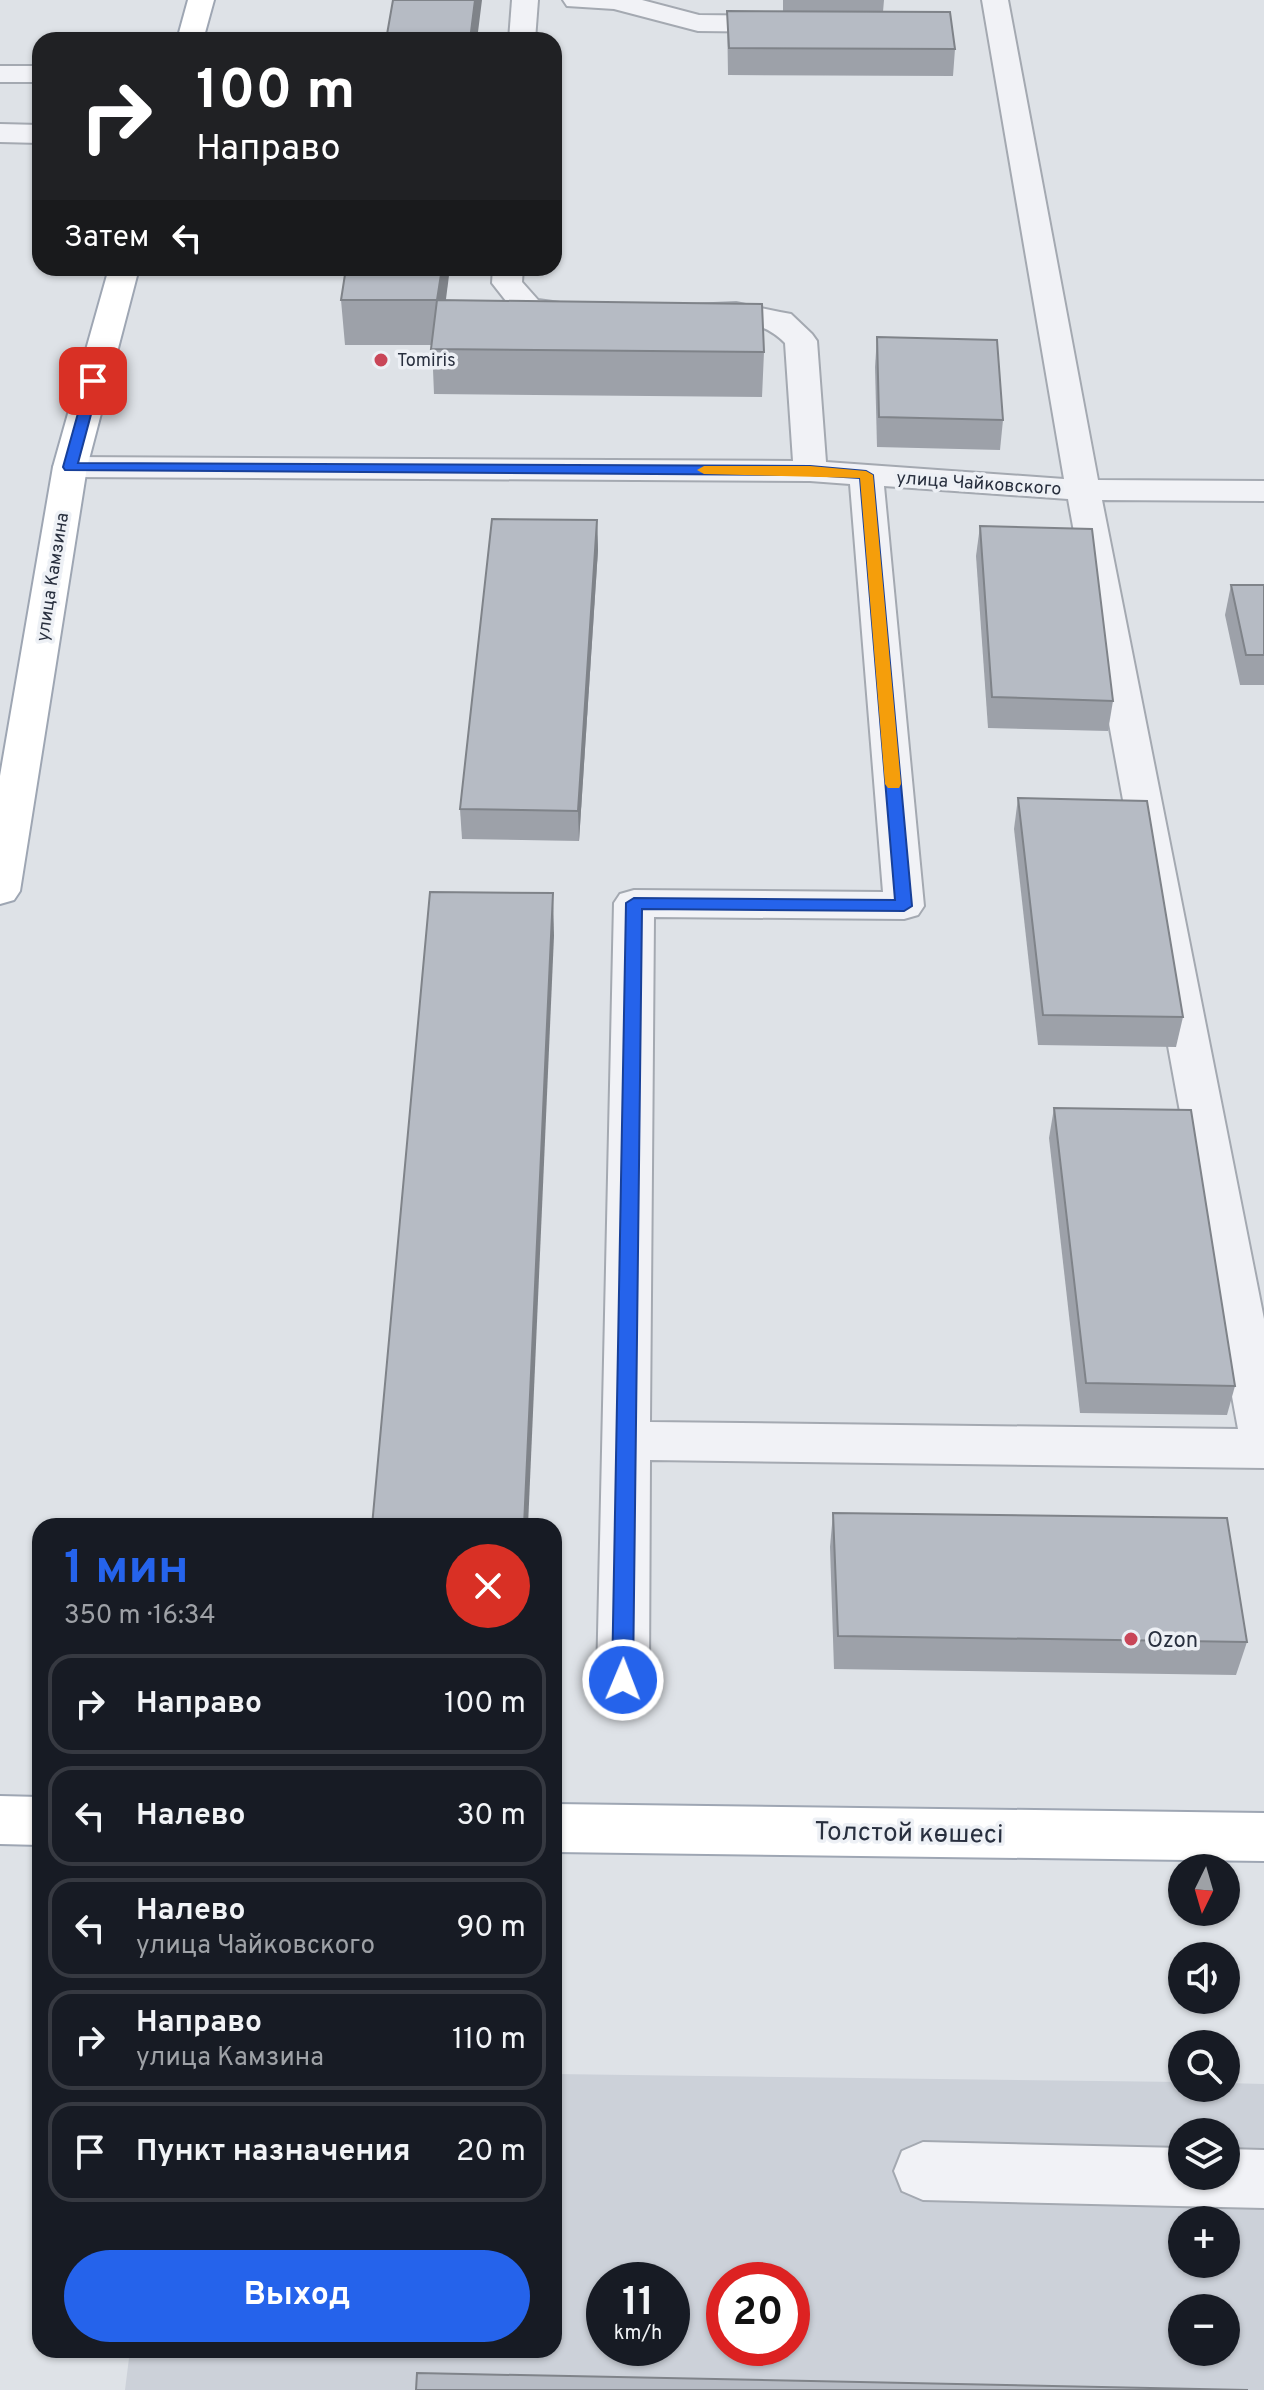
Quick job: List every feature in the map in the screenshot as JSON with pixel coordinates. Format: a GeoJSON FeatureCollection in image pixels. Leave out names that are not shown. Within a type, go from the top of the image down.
{"type":"FeatureCollection","features":[{"type":"Feature","properties":{"kind":"main road"},"geometry":{"type":"LineString","coordinates":[[192,32],[201,0]]}},
{"type":"Feature","properties":{"kind":"main road","name":"улица Камзина"},"geometry":{"type":"LineString","coordinates":[[0,891],[70,467],[122,276]]}},
{"type":"Feature","properties":{"kind":"main road"},"geometry":{"type":"LineString","coordinates":[[0,1820],[32,1821]]}},
{"type":"Feature","properties":{"kind":"main road","name":"Толстой көшесі"},"geometry":{"type":"LineString","coordinates":[[562,1828],[1264,1837]]}},
{"type":"Feature","properties":{"kind":"street"},"geometry":{"type":"LineString","coordinates":[[523,32],[525,0]]}},
{"type":"Feature","properties":{"kind":"street"},"geometry":{"type":"LineString","coordinates":[[576,0],[615,1],[698,23],[810,24]]}},
{"type":"Feature","properties":{"kind":"street"},"geometry":{"type":"LineString","coordinates":[[995,0],[1083,490],[1264,1439]]}},
{"type":"Feature","properties":{"kind":"street"},"geometry":{"type":"LineString","coordinates":[[0,74],[32,74]]}},
{"type":"Feature","properties":{"kind":"street"},"geometry":{"type":"LineString","coordinates":[[0,133],[32,134]]}},
{"type":"Feature","properties":{"kind":"street"},"geometry":{"type":"LineString","coordinates":[[507,276],[507,283],[528,308],[576,314],[605,313]]}},
{"type":"Feature","properties":{"kind":"street"},"geometry":{"type":"LineString","coordinates":[[678,313],[736,312],[780,321],[801,341],[810,471]]}},
{"type":"Feature","properties":{"kind":"street","name":"улица Чайковского"},"geometry":{"type":"LineString","coordinates":[[70,467],[810,471],[1083,490],[1264,491]]}},
{"type":"Feature","properties":{"kind":"street"},"geometry":{"type":"LineString","coordinates":[[623,1680],[634,903],[904,906],[866,475]]}},
{"type":"Feature","properties":{"kind":"street"},"geometry":{"type":"LineString","coordinates":[[626,1441],[1264,1449]]}},
{"type":"Feature","properties":{"kind":"street"},"geometry":{"type":"LineString","coordinates":[[923,2171],[1264,2179]]}},
{"type":"Feature","properties":{"kind":"shaded area"},"geometry":{"type":"Polygon","coordinates":[[[562,2074],[1168,2082],[1168,2102],[1240,2102],[1240,2083],[1264,2084],[1264,2390],[125,2390],[129,2358],[562,2358],[562,2074]]]}},
{"type":"Feature","properties":{"kind":"building"},"geometry":{"type":"Polygon","coordinates":[[[393,0],[475,0],[471,32],[387,32],[393,0]]]}},
{"type":"Feature","properties":{"kind":"building"},"geometry":{"type":"Polygon","coordinates":[[[727,11],[950,12],[955,49],[729,48],[727,11]]]}},
{"type":"Feature","properties":{"kind":"building"},"geometry":{"type":"Polygon","coordinates":[[[345,276],[441,276],[437,300],[341,300],[345,276]]]}},
{"type":"Feature","properties":{"kind":"building"},"geometry":{"type":"Polygon","coordinates":[[[437,300],[762,304],[764,352],[431,349],[437,300]]]}},
{"type":"Feature","properties":{"kind":"building"},"geometry":{"type":"Polygon","coordinates":[[[877,337],[997,340],[1003,420],[879,417],[877,337]]]}},
{"type":"Feature","properties":{"kind":"building"},"geometry":{"type":"Polygon","coordinates":[[[492,519],[597,520],[578,811],[460,809],[492,519]]]}},
{"type":"Feature","properties":{"kind":"building"},"geometry":{"type":"Polygon","coordinates":[[[980,526],[1092,529],[1113,701],[992,697],[980,526]]]}},
{"type":"Feature","properties":{"kind":"building"},"geometry":{"type":"Polygon","coordinates":[[[1231,585],[1264,585],[1264,655],[1246,655],[1231,585]]]}},
{"type":"Feature","properties":{"kind":"building"},"geometry":{"type":"Polygon","coordinates":[[[1018,798],[1147,801],[1183,1017],[1043,1015],[1018,798]]]}},
{"type":"Feature","properties":{"kind":"building"},"geometry":{"type":"Polygon","coordinates":[[[430,892],[553,893],[524,1518],[373,1518],[430,892]]]}},
{"type":"Feature","properties":{"kind":"building"},"geometry":{"type":"Polygon","coordinates":[[[1054,1108],[1191,1110],[1235,1386],[1086,1383],[1054,1108]]]}},
{"type":"Feature","properties":{"kind":"building"},"geometry":{"type":"Polygon","coordinates":[[[833,1513],[1227,1518],[1247,1642],[838,1636],[833,1513]]]}},
{"type":"Feature","properties":{"kind":"building"},"geometry":{"type":"Polygon","coordinates":[[[417,2373],[1248,2390],[416,2390],[417,2373]]]}},
{"type":"Feature","properties":{"kind":"slow traffic"},"geometry":{"type":"LineString","coordinates":[[704,470],[866,475],[893,784]]}},
{"type":"Feature","properties":{"kind":"place","name":"Tomiris"},"geometry":{"type":"Point","coordinates":[381,360]}},
{"type":"Feature","properties":{"kind":"place","name":"Ozon"},"geometry":{"type":"Point","coordinates":[1131,1639]}},
{"type":"Feature","properties":{"kind":"route"},"geometry":{"type":"LineString","coordinates":[[93,381],[70,467],[810,471],[866,475],[904,906],[634,903],[623,1680]]}}]}
